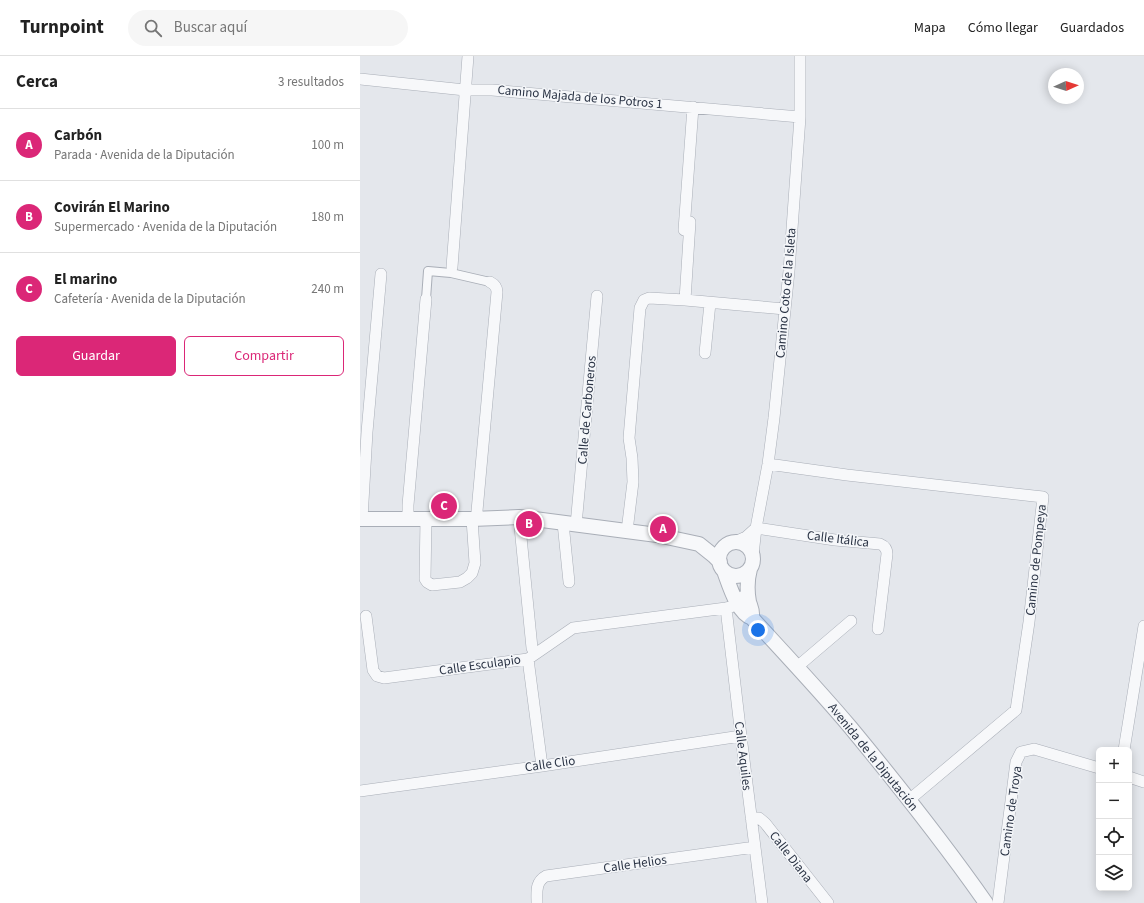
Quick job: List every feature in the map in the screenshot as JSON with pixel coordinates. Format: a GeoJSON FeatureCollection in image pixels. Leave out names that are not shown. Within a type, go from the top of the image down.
{"type":"FeatureCollection","features":[{"type":"Feature","properties":{"kind":"street"},"geometry":{"type":"LineString","coordinates":[[451,270],[468,56]]}},
{"type":"Feature","properties":{"kind":"street","name":"Camino Coto de la Isleta"},"geometry":{"type":"LineString","coordinates":[[753,555],[774,418],[790,271],[800,117],[800,56]]}},
{"type":"Feature","properties":{"kind":"street","name":"Camino Majada de los Potros 1"},"geometry":{"type":"LineString","coordinates":[[360,79],[465,90],[492,90],[800,117]]}},
{"type":"Feature","properties":{"kind":"street"},"geometry":{"type":"LineString","coordinates":[[684,230],[693,107]]}},
{"type":"Feature","properties":{"kind":"street"},"geometry":{"type":"LineString","coordinates":[[685,300],[693,181]]}},
{"type":"Feature","properties":{"kind":"street"},"geometry":{"type":"LineString","coordinates":[[408,519],[428,272],[451,270],[490,282],[497,289],[477,511],[475,519],[475,563],[472,573],[467,578],[460,582],[432,585],[427,582],[425,579],[426,519]]}},
{"type":"Feature","properties":{"kind":"street"},"geometry":{"type":"LineString","coordinates":[[361,519],[381,274]]}},
{"type":"Feature","properties":{"kind":"street","name":"Calle de Carboneros"},"geometry":{"type":"LineString","coordinates":[[569,582],[570,524],[597,296]]}},
{"type":"Feature","properties":{"kind":"street"},"geometry":{"type":"LineString","coordinates":[[626,531],[633,482],[629,438],[640,305],[644,300],[650,298],[785,309]]}},
{"type":"Feature","properties":{"kind":"street"},"geometry":{"type":"LineString","coordinates":[[705,353],[710,303]]}},
{"type":"Feature","properties":{"kind":"street","name":"Camino de Pompeya"},"geometry":{"type":"LineString","coordinates":[[768,464],[847,476],[1043,497],[1029,622],[1016,710],[910,800]]}},
{"type":"Feature","properties":{"kind":"street"},"geometry":{"type":"LineString","coordinates":[[519,517],[542,766]]}},
{"type":"Feature","properties":{"kind":"street","name":"Avenida de la Diputación"},"geometry":{"type":"LineString","coordinates":[[361,519],[475,519],[519,517],[657,535],[699,544],[714,556],[722,567],[731,605],[752,618],[850,728],[910,800],[986,903]]}},
{"type":"Feature","properties":{"kind":"street"},"geometry":{"type":"LineString","coordinates":[[750,569],[746,573],[732,576],[722,567],[720,553],[723,548],[746,537],[756,528]]}},
{"type":"Feature","properties":{"kind":"street","name":"Calle Itálica"},"geometry":{"type":"LineString","coordinates":[[756,528],[835,540],[880,544],[884,547],[887,554],[878,629]]}},
{"type":"Feature","properties":{"kind":"street","name":"Avenida de la Diputación"},"geometry":{"type":"LineString","coordinates":[[699,544],[704,541],[733,542]]}},
{"type":"Feature","properties":{"kind":"street"},"geometry":{"type":"LineString","coordinates":[[733,542],[745,544],[753,555],[754,560],[747,580],[749,602],[753,613],[752,618]]}},
{"type":"Feature","properties":{"kind":"street"},"geometry":{"type":"LineString","coordinates":[[731,605],[748,591]]}},
{"type":"Feature","properties":{"kind":"street","name":"Calle Esculapio"},"geometry":{"type":"LineString","coordinates":[[366,616],[374,674],[384,678],[532,657],[573,628],[731,605]]}},
{"type":"Feature","properties":{"kind":"street","name":"Calle Aquiles"},"geometry":{"type":"LineString","coordinates":[[731,605],[741,736],[762,903]]}},
{"type":"Feature","properties":{"kind":"street"},"geometry":{"type":"LineString","coordinates":[[797,667],[851,621]]}},
{"type":"Feature","properties":{"kind":"street"},"geometry":{"type":"LineString","coordinates":[[1124,747],[1144,626]]}},
{"type":"Feature","properties":{"kind":"street","name":"Calle Clio"},"geometry":{"type":"LineString","coordinates":[[360,791],[542,766],[741,736]]}},
{"type":"Feature","properties":{"kind":"street","name":"Camino de Troya"},"geometry":{"type":"LineString","coordinates":[[998,903],[1016,762],[1022,752],[1034,749],[1096,767]]}},
{"type":"Feature","properties":{"kind":"street"},"geometry":{"type":"LineString","coordinates":[[1132,778],[1144,782]]}},
{"type":"Feature","properties":{"kind":"street","name":"Calle Diana"},"geometry":{"type":"LineString","coordinates":[[751,818],[760,818],[765,823],[828,903]]}},
{"type":"Feature","properties":{"kind":"street","name":"Calle Helios"},"geometry":{"type":"LineString","coordinates":[[537,903],[538,883],[546,876],[754,847]]}},
{"type":"Feature","properties":{"kind":"place","name":"El marino"},"geometry":{"type":"Point","coordinates":[444,506]}},
{"type":"Feature","properties":{"kind":"place","name":"Covirán El Marino"},"geometry":{"type":"Point","coordinates":[529,524]}},
{"type":"Feature","properties":{"kind":"place","name":"Carbón"},"geometry":{"type":"Point","coordinates":[663,529]}}]}
